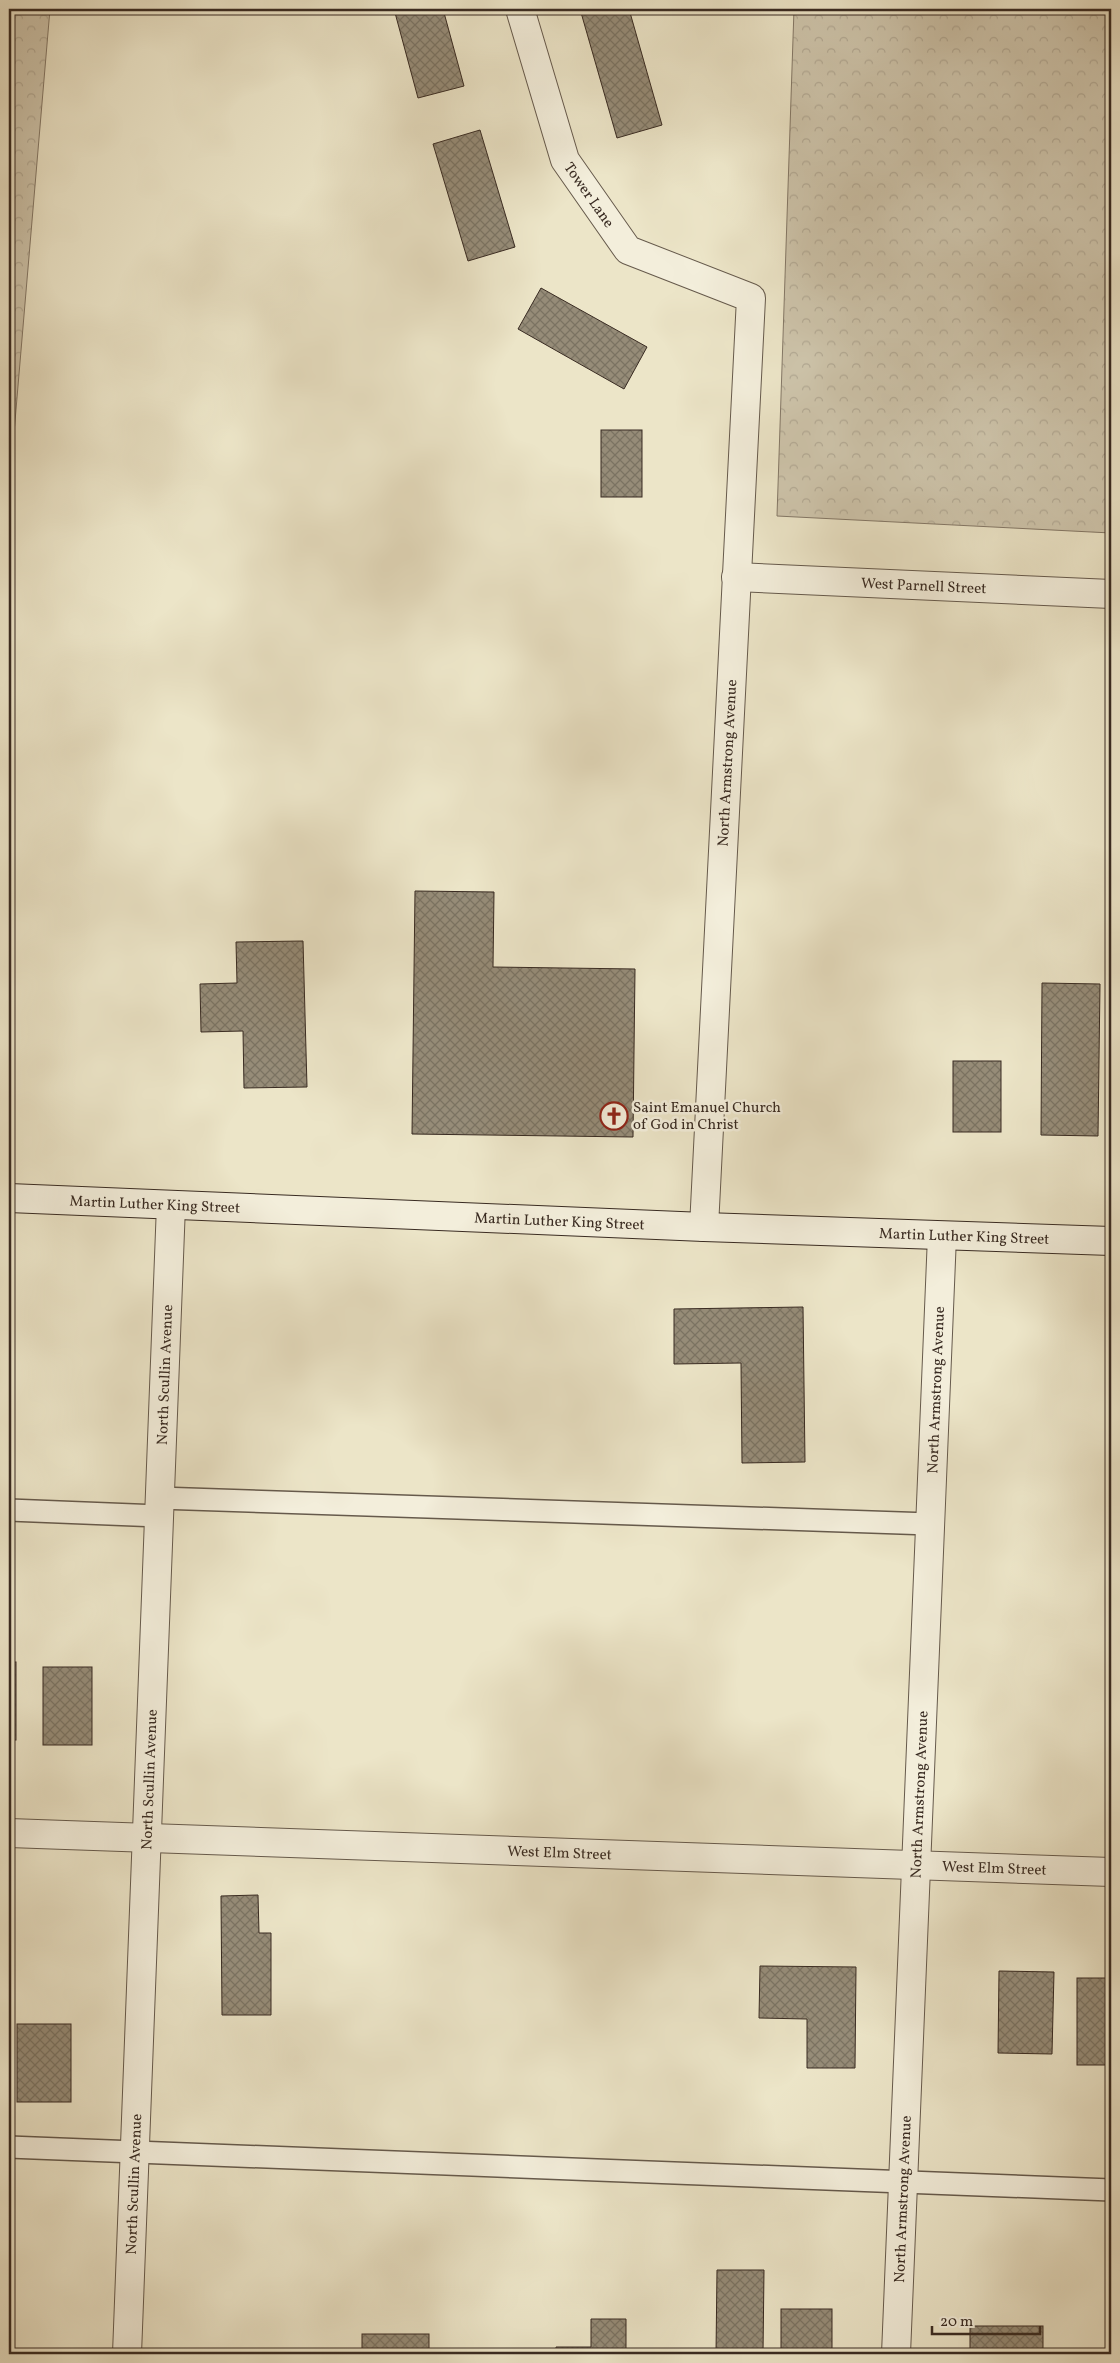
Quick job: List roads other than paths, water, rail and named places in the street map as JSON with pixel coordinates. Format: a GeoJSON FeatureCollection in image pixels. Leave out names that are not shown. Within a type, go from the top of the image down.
{"type":"FeatureCollection","features":[{"type":"Feature","properties":{"kind":"street","name":"Tower Lane"},"geometry":{"type":"LineString","coordinates":[[520,9],[565,160],[628,250],[751,298]]}},
{"type":"Feature","properties":{"kind":"street","name":"North Armstrong Avenue"},"geometry":{"type":"LineString","coordinates":[[704,1227],[751,298]]}},
{"type":"Feature","properties":{"kind":"street","name":"West Parnell Street"},"geometry":{"type":"LineString","coordinates":[[736,577],[1111,594]]}},
{"type":"Feature","properties":{"kind":"street","name":"Martin Luther King Street"},"geometry":{"type":"LineString","coordinates":[[9,1198],[704,1227],[1111,1241]]}},
{"type":"Feature","properties":{"kind":"street","name":"North Scullin Avenue"},"geometry":{"type":"LineString","coordinates":[[127,2354],[171,1205]]}},
{"type":"Feature","properties":{"kind":"street","name":"North Armstrong Avenue"},"geometry":{"type":"LineString","coordinates":[[896,2354],[942,1236]]}},
{"type":"Feature","properties":{"kind":"street","name":"West Elm Street"},"geometry":{"type":"LineString","coordinates":[[9,1833],[1111,1872]]}},
{"type":"Feature","properties":{"kind":"lane"},"geometry":{"type":"LineString","coordinates":[[9,1510],[159,1507],[930,1524]]}},
{"type":"Feature","properties":{"kind":"lane"},"geometry":{"type":"LineString","coordinates":[[9,2147],[134,2150],[1111,2190]]}},
{"type":"Feature","properties":{"kind":"place","name":"Saint Emanuel Church of God in Christ"},"geometry":{"type":"Point","coordinates":[614,1116]}}]}
